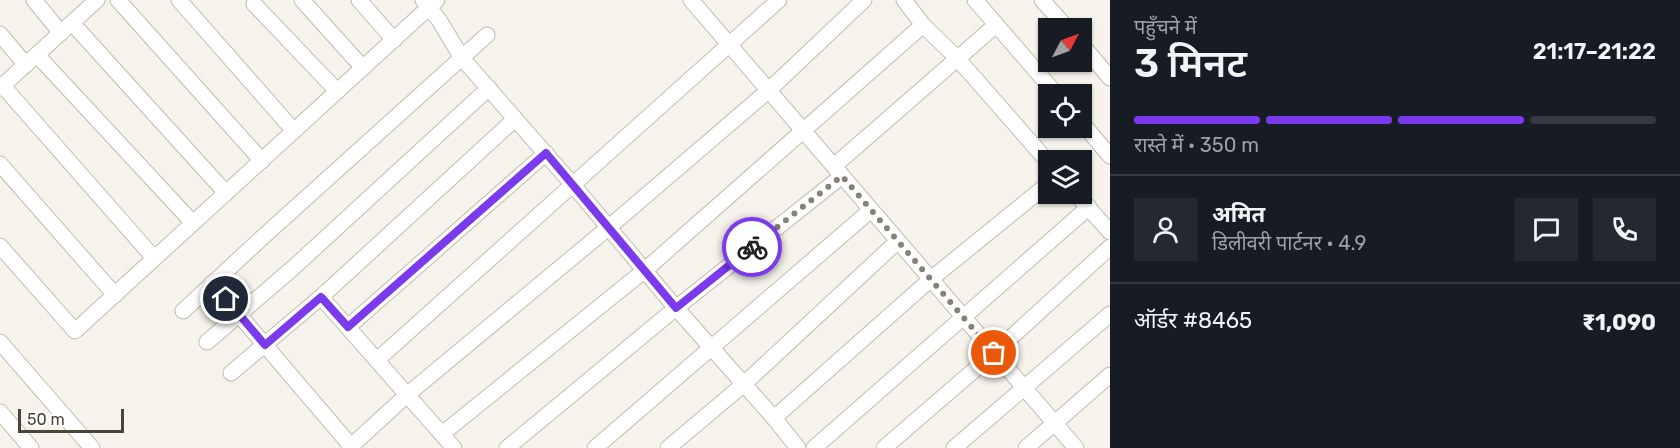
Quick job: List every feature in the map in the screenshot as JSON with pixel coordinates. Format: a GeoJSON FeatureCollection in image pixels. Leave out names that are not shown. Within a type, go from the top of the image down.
{"type":"FeatureCollection","features":[{"type":"Feature","properties":{"kind":"street"},"geometry":{"type":"LineString","coordinates":[[34,0],[67,28],[226,193]]}},
{"type":"Feature","properties":{"kind":"street"},"geometry":{"type":"LineString","coordinates":[[97,0],[1,87],[154,258]]}},
{"type":"Feature","properties":{"kind":"street"},"geometry":{"type":"LineString","coordinates":[[118,0],[262,161]]}},
{"type":"Feature","properties":{"kind":"street"},"geometry":{"type":"LineString","coordinates":[[179,0],[294,132]]}},
{"type":"Feature","properties":{"kind":"street"},"geometry":{"type":"LineString","coordinates":[[302,0],[363,68]]}},
{"type":"Feature","properties":{"kind":"street"},"geometry":{"type":"LineString","coordinates":[[359,0],[394,40]]}},
{"type":"Feature","properties":{"kind":"street"},"geometry":{"type":"LineString","coordinates":[[691,0],[1076,448]]}},
{"type":"Feature","properties":{"kind":"street"},"geometry":{"type":"LineString","coordinates":[[378,360],[779,0]]}},
{"type":"Feature","properties":{"kind":"street"},"geometry":{"type":"LineString","coordinates":[[212,283],[350,447],[408,394],[608,228],[769,90],[864,0]]}},
{"type":"Feature","properties":{"kind":"street"},"geometry":{"type":"LineString","coordinates":[[904,0],[923,25],[957,58],[1038,151]]}},
{"type":"Feature","properties":{"kind":"street"},"geometry":{"type":"LineString","coordinates":[[975,0],[1047,84]]}},
{"type":"Feature","properties":{"kind":"street"},"geometry":{"type":"LineString","coordinates":[[1042,0],[1058,18]]}},
{"type":"Feature","properties":{"kind":"street"},"geometry":{"type":"LineString","coordinates":[[0,246],[75,331],[394,40],[430,2],[462,58],[798,448]]}},
{"type":"Feature","properties":{"kind":"street"},"geometry":{"type":"LineString","coordinates":[[254,4],[337,92]]}},
{"type":"Feature","properties":{"kind":"street"},"geometry":{"type":"LineString","coordinates":[[442,434],[645,270],[923,25]]}},
{"type":"Feature","properties":{"kind":"street"},"geometry":{"type":"LineString","coordinates":[[507,448],[838,171],[957,58],[996,25]]}},
{"type":"Feature","properties":{"kind":"street"},"geometry":{"type":"LineString","coordinates":[[0,34],[31,60],[193,223]]}},
{"type":"Feature","properties":{"kind":"street"},"geometry":{"type":"LineString","coordinates":[[183,310],[487,35]]}},
{"type":"Feature","properties":{"kind":"street"},"geometry":{"type":"LineString","coordinates":[[1092,57],[1110,78]]}},
{"type":"Feature","properties":{"kind":"street"},"geometry":{"type":"LineString","coordinates":[[207,342],[489,88]]}},
{"type":"Feature","properties":{"kind":"street"},"geometry":{"type":"LineString","coordinates":[[231,373],[321,297],[515,118]]}},
{"type":"Feature","properties":{"kind":"street"},"geometry":{"type":"LineString","coordinates":[[1092,135],[1110,156]]}},
{"type":"Feature","properties":{"kind":"street"},"geometry":{"type":"LineString","coordinates":[[348,327],[546,153]]}},
{"type":"Feature","properties":{"kind":"street"},"geometry":{"type":"LineString","coordinates":[[0,164],[115,295]]}},
{"type":"Feature","properties":{"kind":"street"},"geometry":{"type":"LineString","coordinates":[[774,418],[931,279],[1038,192]]}},
{"type":"Feature","properties":{"kind":"street"},"geometry":{"type":"LineString","coordinates":[[1086,204],[1110,232]]}},
{"type":"Feature","properties":{"kind":"street"},"geometry":{"type":"LineString","coordinates":[[814,448],[1089,207]]}},
{"type":"Feature","properties":{"kind":"street"},"geometry":{"type":"LineString","coordinates":[[595,448],[872,210]]}},
{"type":"Feature","properties":{"kind":"street"},"geometry":{"type":"LineString","coordinates":[[668,448],[744,384],[898,241]]}},
{"type":"Feature","properties":{"kind":"street"},"geometry":{"type":"LineString","coordinates":[[884,448],[994,353],[1110,247]]}},
{"type":"Feature","properties":{"kind":"street"},"geometry":{"type":"LineString","coordinates":[[321,297],[454,448]]}},
{"type":"Feature","properties":{"kind":"street"},"geometry":{"type":"LineString","coordinates":[[954,448],[1110,314]]}},
{"type":"Feature","properties":{"kind":"street"},"geometry":{"type":"LineString","coordinates":[[0,342],[92,448]]}},
{"type":"Feature","properties":{"kind":"street"},"geometry":{"type":"LineString","coordinates":[[1026,448],[1110,375]]}},
{"type":"Feature","properties":{"kind":"street"},"geometry":{"type":"LineString","coordinates":[[0,412],[28,447]]}},
{"type":"Feature","properties":{"kind":"way so far"},"geometry":{"type":"LineString","coordinates":[[752,247],[842,176],[994,353]]}},
{"type":"Feature","properties":{"kind":"route"},"geometry":{"type":"LineString","coordinates":[[226,299],[265,345],[321,297],[348,327],[546,153],[676,308],[752,247]]}}]}
